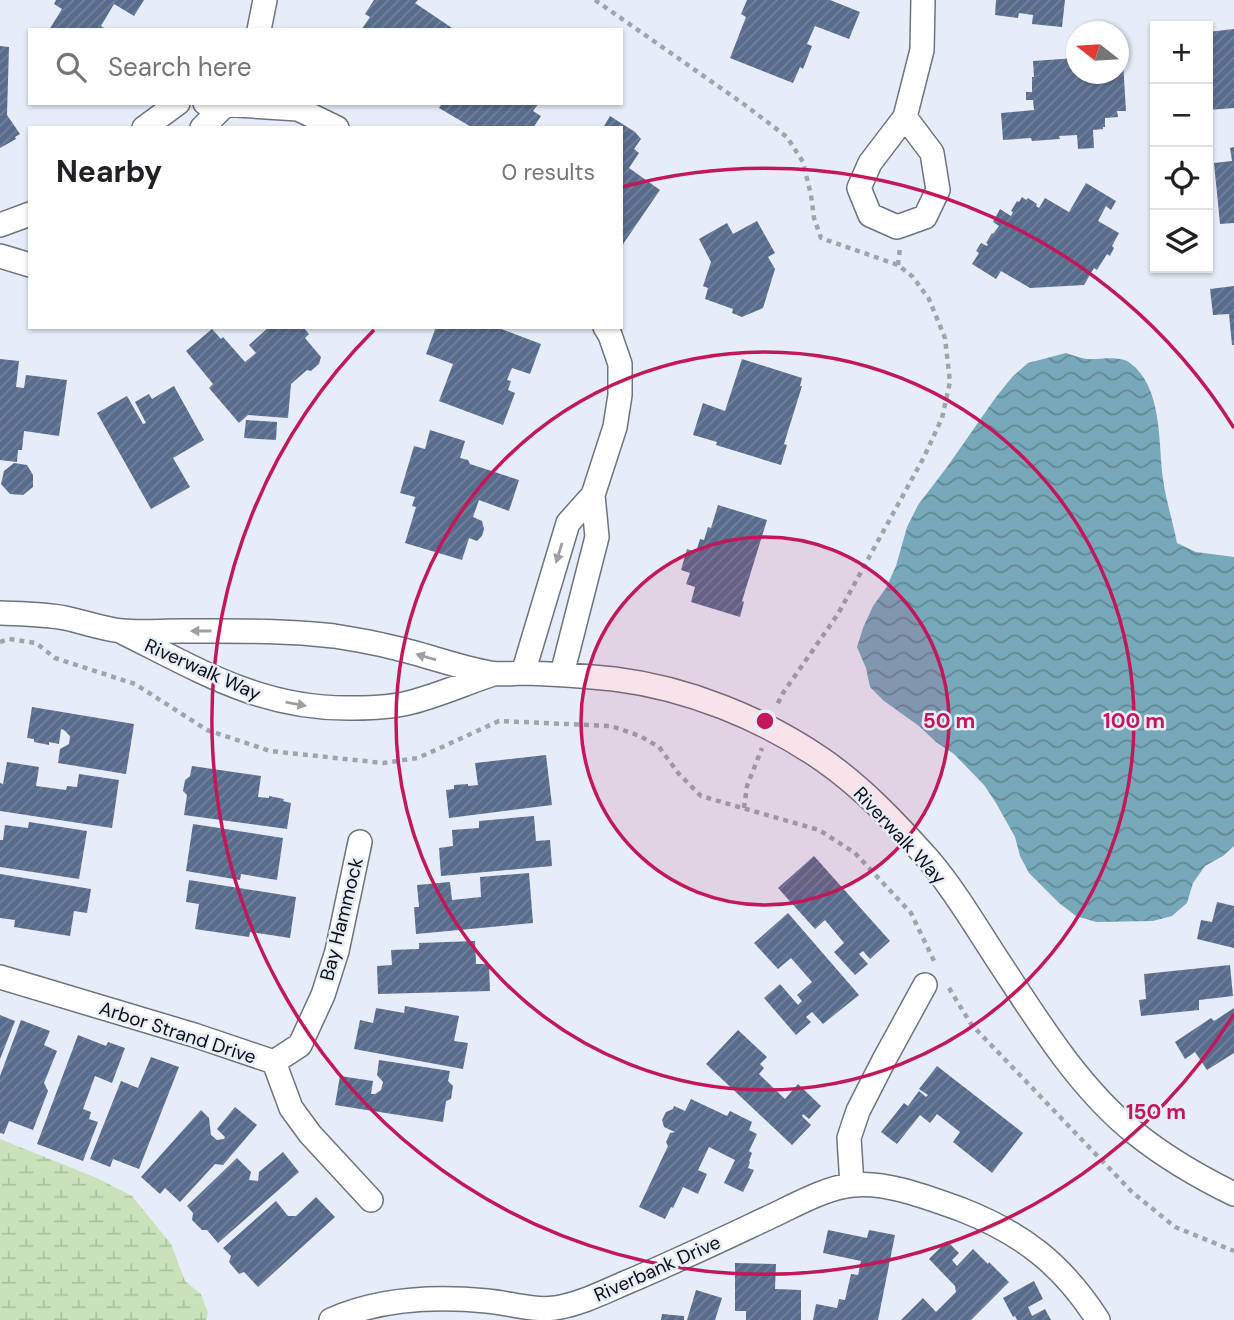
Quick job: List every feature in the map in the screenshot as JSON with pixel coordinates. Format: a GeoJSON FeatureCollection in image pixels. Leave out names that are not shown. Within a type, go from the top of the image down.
{"type":"FeatureCollection","features":[{"type":"Feature","properties":{"kind":"street"},"geometry":{"type":"LineString","coordinates":[[259,28],[265,0]]}},
{"type":"Feature","properties":{"kind":"street"},"geometry":{"type":"LineString","coordinates":[[905,117],[922,50],[923,0]]}},
{"type":"Feature","properties":{"kind":"street"},"geometry":{"type":"LineString","coordinates":[[147,126],[175,105]]}},
{"type":"Feature","properties":{"kind":"street"},"geometry":{"type":"LineString","coordinates":[[204,126],[226,105]]}},
{"type":"Feature","properties":{"kind":"street"},"geometry":{"type":"LineString","coordinates":[[241,105],[298,109],[333,126]]}},
{"type":"Feature","properties":{"kind":"street"},"geometry":{"type":"LineString","coordinates":[[0,225],[28,215]]}},
{"type":"Feature","properties":{"kind":"street"},"geometry":{"type":"LineString","coordinates":[[0,256],[28,264]]}},
{"type":"Feature","properties":{"kind":"street"},"geometry":{"type":"LineString","coordinates":[[562,674],[597,537],[593,495],[615,427],[620,395],[620,364],[606,329]]}},
{"type":"Feature","properties":{"kind":"street"},"geometry":{"type":"LineString","coordinates":[[523,673],[568,523],[593,495]]}},
{"type":"Feature","properties":{"kind":"street","name":"Riverwalk Way"},"geometry":{"type":"LineString","coordinates":[[0,613],[66,618],[120,631],[227,684],[262,697],[298,705],[335,709],[412,702],[492,674]]}},
{"type":"Feature","properties":{"kind":"street","name":"Riverwalk Way"},"geometry":{"type":"LineString","coordinates":[[120,631],[267,631],[334,636],[392,647],[492,674],[562,674],[654,686],[761,724],[832,767],[891,820],[931,863],[1043,1029],[1077,1074],[1115,1115],[1135,1133],[1178,1163],[1234,1194]]}},
{"type":"Feature","properties":{"kind":"street","name":"Bay Hammock"},"geometry":{"type":"LineString","coordinates":[[274,1062],[300,1045],[323,995],[337,951],[360,842]]}},
{"type":"Feature","properties":{"kind":"street","name":"Arbor Strand Drive"},"geometry":{"type":"LineString","coordinates":[[0,976],[274,1062],[291,1108],[310,1134],[370,1200]]}},
{"type":"Feature","properties":{"kind":"street"},"geometry":{"type":"LineString","coordinates":[[852,1185],[849,1138],[858,1111],[931,976]]}},
{"type":"Feature","properties":{"kind":"street","name":"Riverbank Drive"},"geometry":{"type":"LineString","coordinates":[[331,1320],[371,1307],[408,1300],[438,1298],[489,1301],[522,1308],[554,1308],[585,1300],[817,1195],[852,1185],[883,1185],[981,1217],[1012,1232],[1058,1270],[1098,1320]]}},
{"type":"Feature","properties":{"kind":"path"},"geometry":{"type":"LineString","coordinates":[[595,0],[745,105],[786,137],[803,162],[814,218],[821,238],[898,265],[913,277],[929,299],[945,338],[950,382],[942,418],[925,457],[838,614],[774,710]]}},
{"type":"Feature","properties":{"kind":"path"},"geometry":{"type":"LineString","coordinates":[[0,642],[9,639],[36,642],[55,658],[135,684],[206,730],[270,751],[383,763],[418,758],[499,721],[611,726],[640,736],[659,747],[679,774],[701,796],[819,830],[855,853],[911,913],[931,976]]}},
{"type":"Feature","properties":{"kind":"path"},"geometry":{"type":"LineString","coordinates":[[744,808],[747,786],[765,741]]}},
{"type":"Feature","properties":{"kind":"path"},"geometry":{"type":"LineString","coordinates":[[949,988],[971,1024],[1132,1192],[1175,1227],[1234,1251]]}},
{"type":"Feature","properties":{"kind":"green space"},"geometry":{"type":"Polygon","coordinates":[[[0,1139],[97,1178],[132,1196],[171,1244],[185,1281],[201,1294],[208,1313],[206,1320],[0,1320],[0,1139]]]}},
{"type":"Feature","properties":{"kind":"water"},"geometry":{"type":"Polygon","coordinates":[[[1066,353],[1087,359],[1120,359],[1130,363],[1141,373],[1154,401],[1163,479],[1177,543],[1196,552],[1234,557],[1234,846],[1205,866],[1193,883],[1187,903],[1172,916],[1153,921],[1096,922],[1076,916],[1059,903],[1029,873],[1020,856],[1015,837],[984,785],[954,754],[884,701],[870,687],[857,647],[873,606],[886,588],[896,566],[907,527],[918,505],[1013,376],[1028,363],[1066,353]]]}},
{"type":"Feature","properties":{"kind":"building"},"geometry":{"type":"Polygon","coordinates":[[[56,0],[144,0],[134,16],[114,4],[101,26],[104,28],[50,28],[62,9],[54,4],[56,0]]]}},
{"type":"Feature","properties":{"kind":"building"},"geometry":{"type":"Polygon","coordinates":[[[374,0],[418,0],[415,3],[452,28],[362,28],[370,17],[365,14],[374,0]]]}},
{"type":"Feature","properties":{"kind":"building"},"geometry":{"type":"Polygon","coordinates":[[[747,0],[830,0],[860,12],[849,39],[815,26],[807,44],[812,46],[803,69],[800,67],[793,83],[730,58],[746,17],[741,14],[747,0]]]}},
{"type":"Feature","properties":{"kind":"building"},"geometry":{"type":"Polygon","coordinates":[[[996,0],[1065,0],[1062,27],[1032,24],[1033,15],[1019,13],[1018,18],[995,15],[996,0]]]}},
{"type":"Feature","properties":{"kind":"building"},"geometry":{"type":"Polygon","coordinates":[[[1234,29],[1234,108],[1213,110],[1213,31],[1234,29]]]}},
{"type":"Feature","properties":{"kind":"building"},"geometry":{"type":"Polygon","coordinates":[[[0,46],[9,47],[7,115],[20,134],[0,148],[0,46]]]}},
{"type":"Feature","properties":{"kind":"building"},"geometry":{"type":"Polygon","coordinates":[[[1066,59],[1066,84],[1124,84],[1126,111],[1117,111],[1118,117],[1105,118],[1103,129],[1093,130],[1094,148],[1078,149],[1077,135],[1032,141],[1031,138],[1003,140],[1001,113],[1034,110],[1033,100],[1026,100],[1026,92],[1032,92],[1033,61],[1066,59]]]}},
{"type":"Feature","properties":{"kind":"building"},"geometry":{"type":"Polygon","coordinates":[[[441,105],[538,105],[533,111],[541,116],[534,126],[470,126],[439,108],[441,105]]]}},
{"type":"Feature","properties":{"kind":"building"},"geometry":{"type":"Polygon","coordinates":[[[610,116],[635,132],[641,139],[634,149],[639,153],[629,168],[660,190],[623,244],[623,126],[604,126],[610,116]]]}},
{"type":"Feature","properties":{"kind":"building"},"geometry":{"type":"Polygon","coordinates":[[[1234,147],[1234,223],[1220,224],[1214,163],[1232,161],[1230,148],[1234,147]]]}},
{"type":"Feature","properties":{"kind":"building"},"geometry":{"type":"Polygon","coordinates":[[[1086,183],[1116,201],[1111,210],[1106,206],[1098,221],[1119,233],[1110,256],[1107,254],[1097,270],[1094,268],[1084,285],[1030,288],[1001,271],[996,279],[972,264],[979,253],[976,251],[981,243],[987,246],[992,233],[999,226],[993,222],[1000,209],[1011,216],[1011,211],[1022,197],[1026,200],[1028,198],[1039,208],[1045,198],[1069,212],[1086,183]]]}},
{"type":"Feature","properties":{"kind":"building"},"geometry":{"type":"Polygon","coordinates":[[[757,221],[775,253],[768,257],[775,269],[763,308],[742,317],[732,313],[733,309],[705,299],[708,288],[703,286],[711,262],[699,239],[727,223],[733,234],[757,221]]]}},
{"type":"Feature","properties":{"kind":"building"},"geometry":{"type":"Polygon","coordinates":[[[1234,286],[1232,345],[1229,314],[1213,315],[1210,289],[1234,286]]]}},
{"type":"Feature","properties":{"kind":"building"},"geometry":{"type":"Polygon","coordinates":[[[212,329],[221,339],[223,337],[245,362],[256,353],[249,345],[267,329],[305,329],[309,334],[305,338],[321,357],[319,364],[291,384],[288,418],[248,415],[239,423],[209,388],[213,384],[186,351],[212,329]]]}},
{"type":"Feature","properties":{"kind":"building"},"geometry":{"type":"Polygon","coordinates":[[[435,329],[501,329],[541,344],[530,374],[512,368],[507,380],[511,381],[508,390],[515,393],[503,425],[439,401],[453,364],[426,354],[435,329]]]}},
{"type":"Feature","properties":{"kind":"building"},"geometry":{"type":"Polygon","coordinates":[[[0,359],[19,361],[16,387],[24,388],[26,375],[67,380],[59,436],[24,431],[22,450],[18,450],[17,462],[0,460],[0,359]]]}},
{"type":"Feature","properties":{"kind":"building"},"geometry":{"type":"Polygon","coordinates":[[[742,359],[802,378],[781,465],[693,435],[703,403],[725,411],[742,359]]]}},
{"type":"Feature","properties":{"kind":"building"},"geometry":{"type":"Polygon","coordinates":[[[174,386],[204,440],[173,458],[190,487],[151,509],[97,413],[127,396],[143,424],[146,423],[135,402],[149,394],[152,399],[174,386]]]}},
{"type":"Feature","properties":{"kind":"building"},"geometry":{"type":"Polygon","coordinates":[[[246,420],[277,422],[276,440],[244,438],[246,420]]]}},
{"type":"Feature","properties":{"kind":"building"},"geometry":{"type":"Polygon","coordinates":[[[430,430],[465,441],[460,458],[468,460],[470,464],[519,480],[509,511],[479,500],[473,517],[482,521],[484,529],[477,541],[469,538],[462,560],[405,543],[416,507],[412,506],[415,497],[400,493],[414,446],[425,449],[430,430]]]}},
{"type":"Feature","properties":{"kind":"building"},"geometry":{"type":"Polygon","coordinates":[[[14,463],[27,465],[33,475],[33,487],[23,495],[10,494],[1,484],[4,471],[14,463]]]}},
{"type":"Feature","properties":{"kind":"building"},"geometry":{"type":"Polygon","coordinates":[[[718,505],[767,520],[742,601],[744,602],[740,617],[691,602],[695,587],[686,584],[690,573],[681,570],[687,549],[696,552],[700,539],[704,540],[708,527],[711,528],[718,505]]]}},
{"type":"Feature","properties":{"kind":"building"},"geometry":{"type":"Polygon","coordinates":[[[32,707],[134,724],[126,774],[58,763],[60,749],[69,744],[70,736],[61,729],[59,744],[49,742],[49,745],[27,738],[32,707]]]}},
{"type":"Feature","properties":{"kind":"building"},"geometry":{"type":"Polygon","coordinates":[[[546,755],[552,805],[449,818],[446,790],[454,789],[454,785],[478,785],[475,763],[546,755]]]}},
{"type":"Feature","properties":{"kind":"building"},"geometry":{"type":"Polygon","coordinates":[[[7,762],[39,767],[36,786],[66,790],[67,786],[77,787],[79,774],[119,780],[112,828],[0,811],[0,783],[3,784],[7,762]]]}},
{"type":"Feature","properties":{"kind":"building"},"geometry":{"type":"Polygon","coordinates":[[[192,766],[261,776],[258,797],[269,796],[291,803],[287,829],[184,815],[187,795],[183,791],[192,766]]]}},
{"type":"Feature","properties":{"kind":"building"},"geometry":{"type":"Polygon","coordinates":[[[534,816],[536,841],[550,840],[552,866],[441,876],[439,848],[453,846],[452,830],[479,828],[479,821],[534,816]]]}},
{"type":"Feature","properties":{"kind":"building"},"geometry":{"type":"Polygon","coordinates":[[[29,822],[87,831],[79,879],[0,867],[0,840],[3,840],[5,825],[28,828],[29,822]]]}},
{"type":"Feature","properties":{"kind":"building"},"geometry":{"type":"Polygon","coordinates":[[[193,824],[283,838],[277,880],[241,874],[240,880],[186,871],[193,824]]]}},
{"type":"Feature","properties":{"kind":"building"},"geometry":{"type":"Polygon","coordinates":[[[814,856],[890,941],[870,959],[863,951],[859,954],[868,964],[855,975],[834,952],[844,943],[825,920],[815,929],[778,888],[814,856]]]}},
{"type":"Feature","properties":{"kind":"building"},"geometry":{"type":"Polygon","coordinates":[[[529,873],[533,923],[416,934],[414,907],[419,907],[417,885],[450,882],[452,900],[481,897],[480,877],[529,873]]]}},
{"type":"Feature","properties":{"kind":"building"},"geometry":{"type":"Polygon","coordinates":[[[0,874],[91,889],[87,913],[74,911],[70,936],[14,927],[15,920],[0,918],[0,874]]]}},
{"type":"Feature","properties":{"kind":"building"},"geometry":{"type":"Polygon","coordinates":[[[189,880],[296,897],[290,938],[250,932],[249,937],[195,929],[199,904],[186,902],[189,880]]]}},
{"type":"Feature","properties":{"kind":"building"},"geometry":{"type":"Polygon","coordinates":[[[1217,902],[1234,906],[1234,948],[1197,939],[1201,920],[1212,922],[1217,902]]]}},
{"type":"Feature","properties":{"kind":"building"},"geometry":{"type":"Polygon","coordinates":[[[788,913],[859,995],[823,1024],[812,1012],[806,1017],[811,1022],[796,1035],[764,998],[780,984],[798,1005],[802,1001],[797,995],[812,982],[791,958],[778,969],[754,943],[788,913]]]}},
{"type":"Feature","properties":{"kind":"building"},"geometry":{"type":"Polygon","coordinates":[[[475,941],[476,964],[489,964],[490,991],[378,994],[377,966],[392,965],[391,950],[419,949],[419,943],[475,941]]]}},
{"type":"Feature","properties":{"kind":"building"},"geometry":{"type":"Polygon","coordinates":[[[1230,965],[1233,996],[1199,1000],[1199,1010],[1141,1016],[1139,1000],[1146,999],[1144,974],[1230,965]]]}},
{"type":"Feature","properties":{"kind":"building"},"geometry":{"type":"Polygon","coordinates":[[[405,1006],[459,1016],[454,1041],[468,1043],[463,1069],[354,1049],[360,1020],[373,1023],[376,1008],[404,1013],[405,1006]]]}},
{"type":"Feature","properties":{"kind":"building"},"geometry":{"type":"Polygon","coordinates":[[[1234,1008],[1234,1053],[1207,1070],[1195,1052],[1185,1059],[1175,1042],[1211,1018],[1214,1021],[1234,1008]]]}},
{"type":"Feature","properties":{"kind":"building"},"geometry":{"type":"Polygon","coordinates":[[[0,1015],[15,1021],[0,1059],[0,1015]]]}},
{"type":"Feature","properties":{"kind":"building"},"geometry":{"type":"Polygon","coordinates":[[[21,1020],[50,1031],[44,1045],[57,1051],[44,1083],[48,1091],[33,1130],[9,1121],[4,1134],[0,1133],[0,1076],[21,1020]]]}},
{"type":"Feature","properties":{"kind":"building"},"geometry":{"type":"Polygon","coordinates":[[[738,1030],[767,1057],[760,1064],[764,1068],[759,1074],[785,1099],[798,1084],[821,1106],[809,1119],[803,1114],[811,1125],[792,1145],[706,1064],[738,1030]]]}},
{"type":"Feature","properties":{"kind":"building"},"geometry":{"type":"Polygon","coordinates":[[[78,1035],[106,1046],[108,1042],[125,1048],[112,1083],[95,1076],[83,1109],[91,1112],[89,1119],[98,1122],[83,1161],[37,1144],[78,1035]]]}},
{"type":"Feature","properties":{"kind":"building"},"geometry":{"type":"Polygon","coordinates":[[[151,1057],[179,1067],[139,1169],[113,1159],[110,1167],[90,1159],[121,1081],[138,1088],[151,1057]]]}},
{"type":"Feature","properties":{"kind":"building"},"geometry":{"type":"Polygon","coordinates":[[[379,1060],[450,1071],[448,1081],[453,1086],[451,1099],[446,1101],[443,1122],[335,1105],[340,1076],[373,1081],[371,1094],[381,1090],[383,1082],[377,1075],[379,1060]]]}},
{"type":"Feature","properties":{"kind":"building"},"geometry":{"type":"Polygon","coordinates":[[[937,1066],[1023,1133],[992,1173],[953,1142],[960,1132],[937,1114],[930,1123],[920,1115],[897,1144],[881,1132],[904,1103],[908,1106],[919,1091],[926,1097],[928,1095],[919,1089],[937,1066]]]}},
{"type":"Feature","properties":{"kind":"building"},"geometry":{"type":"Polygon","coordinates":[[[691,1099],[727,1116],[730,1111],[752,1122],[749,1130],[757,1134],[749,1151],[752,1153],[748,1168],[754,1170],[743,1192],[724,1183],[735,1160],[709,1147],[698,1170],[707,1174],[698,1194],[683,1187],[665,1219],[639,1207],[668,1146],[666,1142],[670,1133],[675,1132],[664,1127],[662,1120],[666,1112],[674,1106],[685,1111],[691,1099]]]}},
{"type":"Feature","properties":{"kind":"building"},"geometry":{"type":"Polygon","coordinates":[[[235,1107],[257,1125],[223,1165],[215,1164],[180,1202],[165,1188],[160,1194],[141,1177],[201,1110],[209,1118],[211,1135],[217,1140],[224,1139],[217,1129],[235,1107]]]}},
{"type":"Feature","properties":{"kind":"building"},"geometry":{"type":"Polygon","coordinates":[[[283,1152],[299,1172],[218,1243],[207,1230],[202,1230],[192,1220],[193,1213],[187,1206],[237,1158],[251,1172],[249,1180],[258,1181],[259,1172],[283,1152]]]}},
{"type":"Feature","properties":{"kind":"building"},"geometry":{"type":"Polygon","coordinates":[[[316,1197],[335,1217],[258,1287],[244,1272],[239,1274],[229,1262],[231,1256],[223,1248],[276,1201],[288,1216],[296,1216],[316,1197]]]}},
{"type":"Feature","properties":{"kind":"building"},"geometry":{"type":"Polygon","coordinates":[[[828,1230],[867,1238],[869,1230],[895,1235],[878,1320],[813,1320],[816,1304],[837,1308],[839,1299],[845,1300],[851,1274],[858,1275],[861,1261],[823,1253],[828,1230]]]}},
{"type":"Feature","properties":{"kind":"building"},"geometry":{"type":"Polygon","coordinates":[[[947,1241],[959,1253],[952,1260],[957,1266],[973,1249],[1009,1282],[971,1320],[901,1320],[923,1298],[936,1312],[956,1292],[955,1286],[929,1259],[947,1241]]]}},
{"type":"Feature","properties":{"kind":"building"},"geometry":{"type":"Polygon","coordinates":[[[735,1263],[776,1264],[775,1289],[801,1290],[801,1320],[746,1320],[746,1311],[735,1311],[735,1263]]]}},
{"type":"Feature","properties":{"kind":"building"},"geometry":{"type":"Polygon","coordinates":[[[1034,1281],[1043,1299],[1028,1307],[1032,1316],[1045,1309],[1051,1320],[1017,1320],[1003,1298],[1034,1281]]]}},
{"type":"Feature","properties":{"kind":"building"},"geometry":{"type":"Polygon","coordinates":[[[696,1290],[722,1298],[715,1320],[687,1320],[696,1290]]]}},
{"type":"Feature","properties":{"kind":"building"},"geometry":{"type":"Polygon","coordinates":[[[662,1314],[684,1316],[684,1320],[661,1320],[662,1314]]]}}]}
